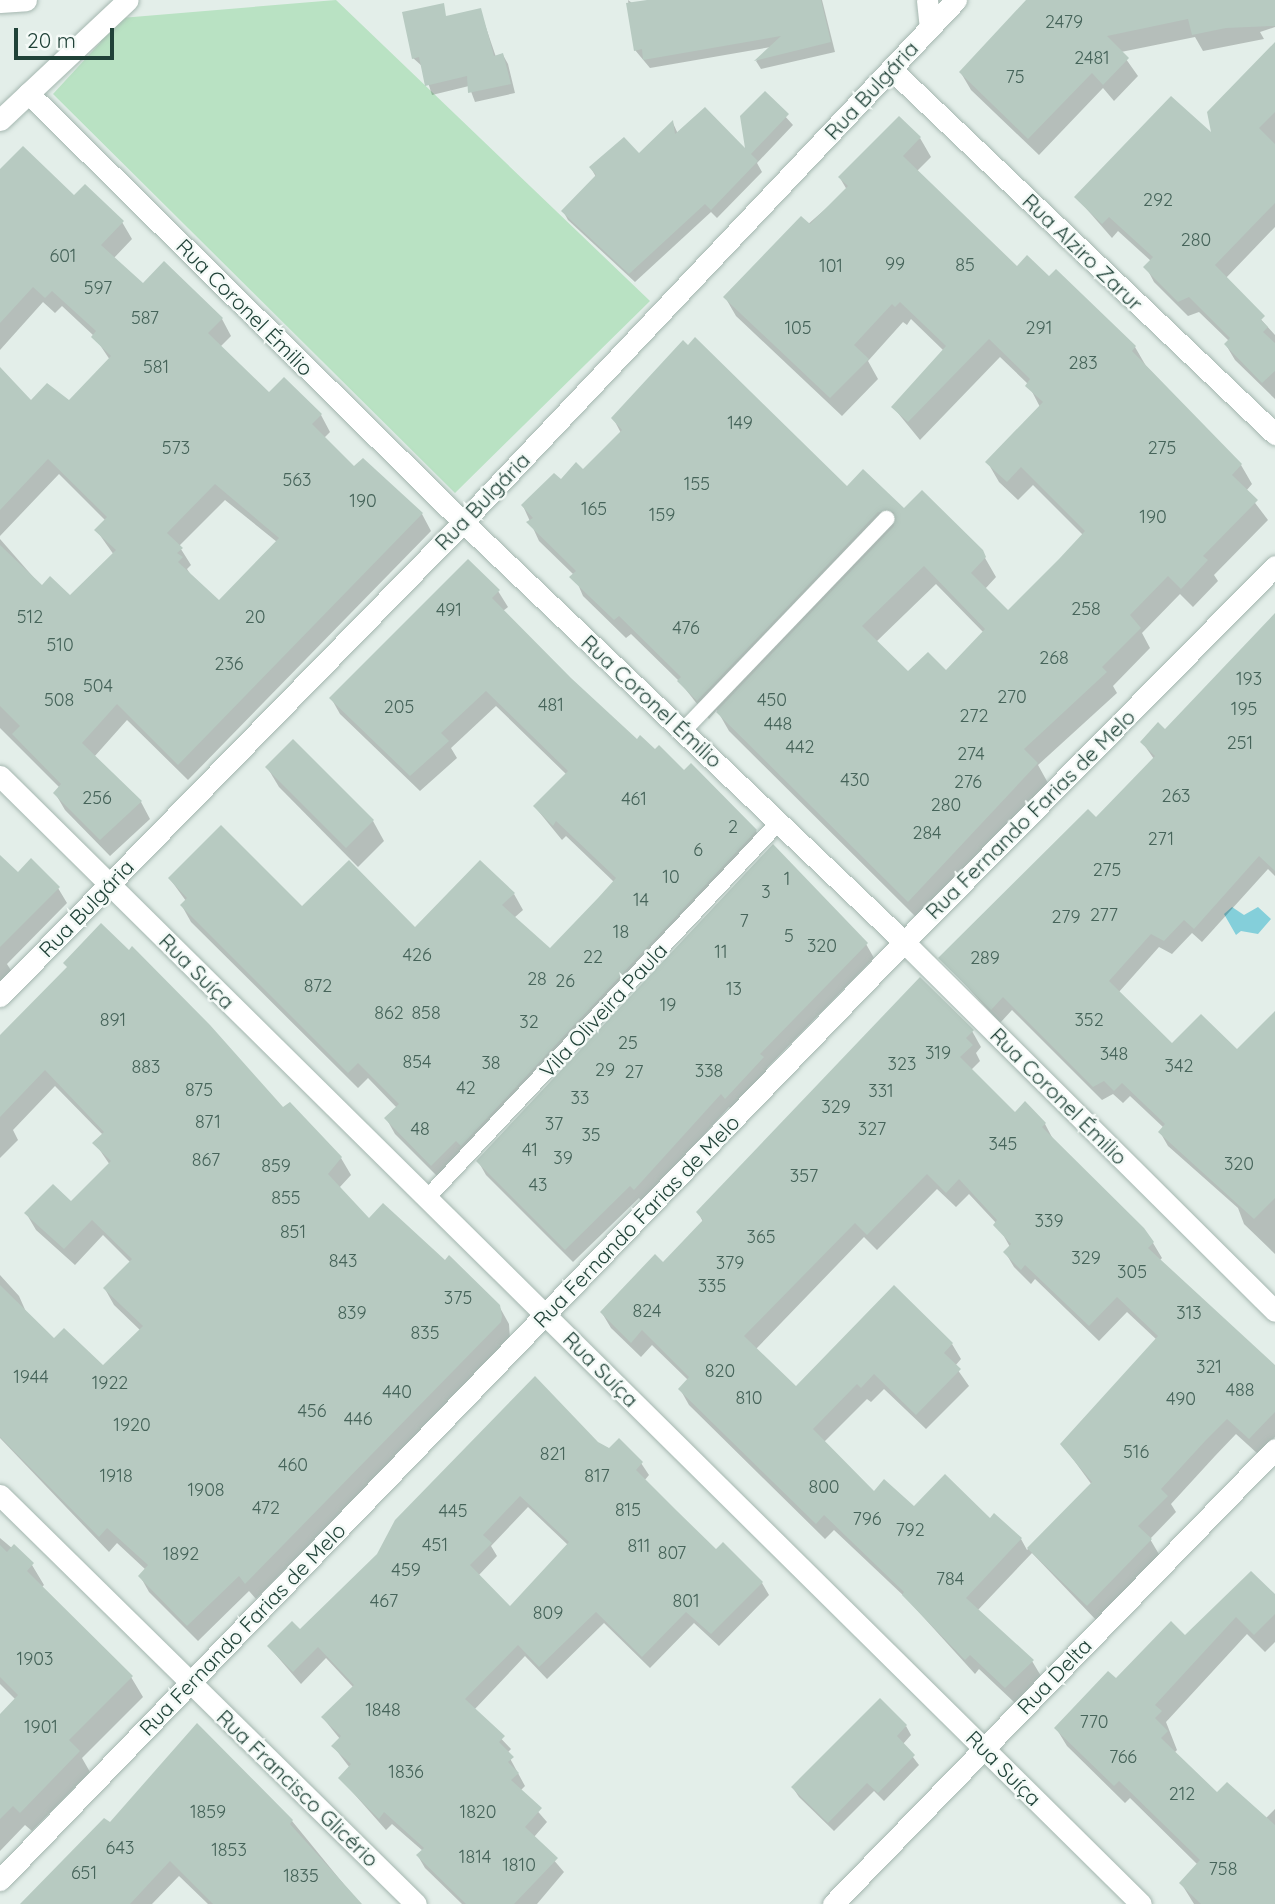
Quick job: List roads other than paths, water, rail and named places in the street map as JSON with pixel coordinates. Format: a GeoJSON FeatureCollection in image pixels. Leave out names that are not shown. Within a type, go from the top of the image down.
{"type":"FeatureCollection","features":[{"type":"Feature","properties":{"kind":"street"},"geometry":{"type":"LineString","coordinates":[[0,2],[26,0]]}},
{"type":"Feature","properties":{"kind":"street"},"geometry":{"type":"LineString","coordinates":[[0,120],[128,0]]}},
{"type":"Feature","properties":{"kind":"street"},"geometry":{"type":"LineString","coordinates":[[927,0],[930,27]]}},
{"type":"Feature","properties":{"kind":"street","name":"Rua Bulgária"},"geometry":{"type":"LineString","coordinates":[[0,996],[463,522],[956,0]]}},
{"type":"Feature","properties":{"kind":"street","name":"Rua Alziro Zarur"},"geometry":{"type":"LineString","coordinates":[[891,69],[1275,434]]}},
{"type":"Feature","properties":{"kind":"street","name":"Rua Coronel Émilio"},"geometry":{"type":"LineString","coordinates":[[28,93],[463,522],[904,942],[1275,1311]]}},
{"type":"Feature","properties":{"kind":"street","name":"Rua Fernando Farias de Melo"},"geometry":{"type":"LineString","coordinates":[[0,1880],[904,942],[1275,566]]}},
{"type":"Feature","properties":{"kind":"street","name":"Rua Suíça"},"geometry":{"type":"LineString","coordinates":[[0,776],[1141,1904]]}},
{"type":"Feature","properties":{"kind":"street","name":"Rua Delta"},"geometry":{"type":"LineString","coordinates":[[833,1904],[1275,1449]]}},
{"type":"Feature","properties":{"kind":"street","name":"Rua Francisco Glicério"},"geometry":{"type":"LineString","coordinates":[[0,1495],[416,1904]]}},
{"type":"Feature","properties":{"kind":"lane"},"geometry":{"type":"LineString","coordinates":[[683,731],[886,519]]}},
{"type":"Feature","properties":{"kind":"lane","name":"Vila Oliveira Paula"},"geometry":{"type":"LineString","coordinates":[[427,1198],[779,822]]}},
{"type":"Feature","properties":{"kind":"water"},"geometry":{"type":"Polygon","coordinates":[[[1232,907],[1244,915],[1258,907],[1271,919],[1258,934],[1241,931],[1236,935],[1224,914],[1232,907]]]}}]}
